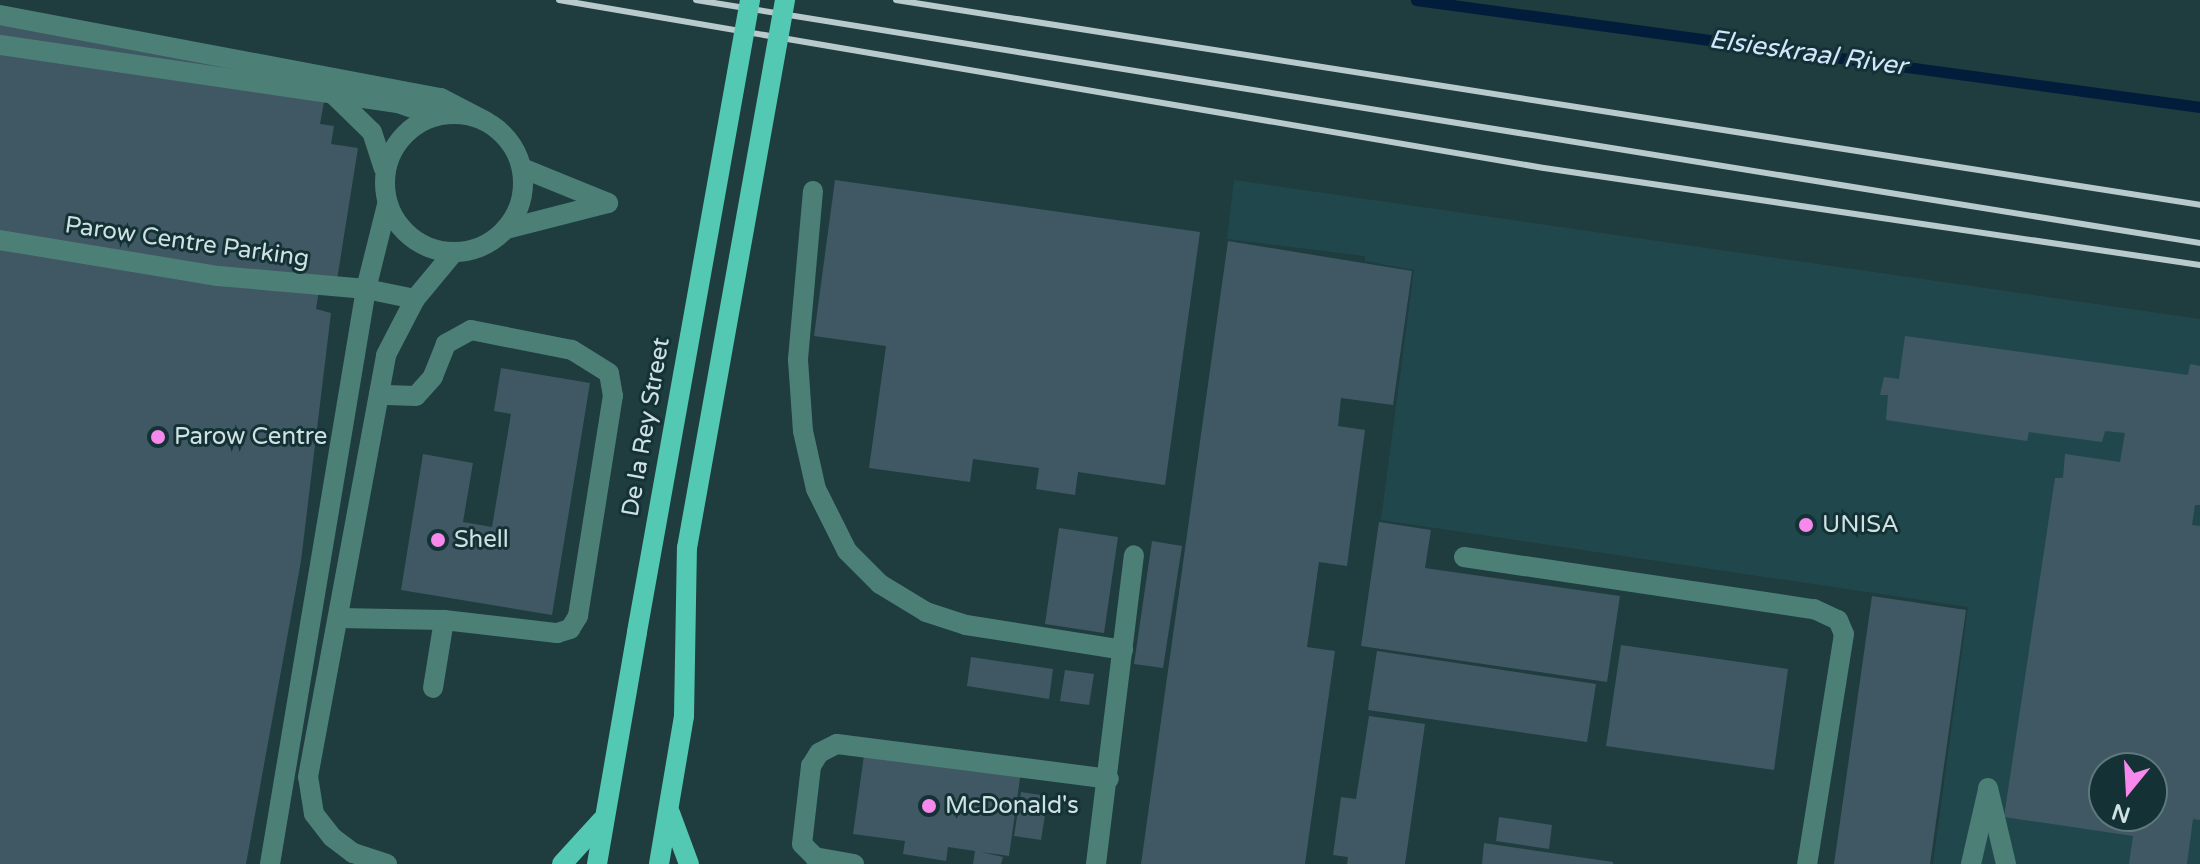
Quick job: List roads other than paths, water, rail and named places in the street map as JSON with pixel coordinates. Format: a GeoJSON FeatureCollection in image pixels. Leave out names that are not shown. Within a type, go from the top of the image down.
{"type":"FeatureCollection","features":[{"type":"Feature","properties":{"kind":"main road","name":"De la Rey Street"},"geometry":{"type":"LineString","coordinates":[[597,864],[602,820],[750,0]]}},
{"type":"Feature","properties":{"kind":"main road"},"geometry":{"type":"LineString","coordinates":[[659,864],[684,716],[687,548],[785,0]]}},
{"type":"Feature","properties":{"kind":"main road"},"geometry":{"type":"LineString","coordinates":[[670,813],[689,864]]}},
{"type":"Feature","properties":{"kind":"main road"},"geometry":{"type":"LineString","coordinates":[[562,864],[602,820]]}},
{"type":"Feature","properties":{"kind":"lane"},"geometry":{"type":"LineString","coordinates":[[0,15],[441,98],[485,121],[504,135],[522,168],[519,209],[506,229]]}},
{"type":"Feature","properties":{"kind":"lane"},"geometry":{"type":"LineString","coordinates":[[0,45],[331,92],[398,103],[436,116],[485,121]]}},
{"type":"Feature","properties":{"kind":"lane"},"geometry":{"type":"LineString","coordinates":[[270,864],[366,289],[387,205],[385,172],[372,132],[331,92]]}},
{"type":"Feature","properties":{"kind":"lane"},"geometry":{"type":"LineString","coordinates":[[385,172],[393,149],[410,128],[436,116]]}},
{"type":"Feature","properties":{"kind":"lane"},"geometry":{"type":"LineString","coordinates":[[387,205],[415,240],[454,252],[477,248],[506,229],[608,203],[522,168]]}},
{"type":"Feature","properties":{"kind":"lane"},"geometry":{"type":"LineString","coordinates":[[813,191],[798,360],[803,431],[816,489],[847,551],[880,584],[926,612],[966,625],[1123,650]]}},
{"type":"Feature","properties":{"kind":"lane","name":"Parow Centre Parking"},"geometry":{"type":"LineString","coordinates":[[0,240],[218,276],[366,289],[415,299]]}},
{"type":"Feature","properties":{"kind":"lane"},"geometry":{"type":"LineString","coordinates":[[387,864],[353,853],[314,814],[308,777],[386,355],[415,299],[454,252]]}},
{"type":"Feature","properties":{"kind":"lane"},"geometry":{"type":"LineString","coordinates":[[339,618],[444,620],[557,633],[576,624],[613,384],[602,365],[572,350],[471,330],[446,344],[429,384],[416,396],[379,395]]}},
{"type":"Feature","properties":{"kind":"lane"},"geometry":{"type":"LineString","coordinates":[[1096,864],[1109,779],[1134,555]]}},
{"type":"Feature","properties":{"kind":"lane"},"geometry":{"type":"LineString","coordinates":[[1464,557],[1814,609],[1838,620],[1844,634],[1807,864]]}},
{"type":"Feature","properties":{"kind":"lane"},"geometry":{"type":"LineString","coordinates":[[433,688],[444,620]]}},
{"type":"Feature","properties":{"kind":"lane"},"geometry":{"type":"LineString","coordinates":[[854,864],[815,857],[802,844],[811,766],[819,753],[837,744],[1109,779]]}},
{"type":"Feature","properties":{"kind":"lane"},"geometry":{"type":"LineString","coordinates":[[1971,864],[1988,788],[2006,864]]}},
{"type":"Feature","properties":{"kind":"waterway","name":"Elsieskraal River"},"geometry":{"type":"LineString","coordinates":[[1416,0],[2200,107]]}},
{"type":"Feature","properties":{"kind":"railway"},"geometry":{"type":"LineString","coordinates":[[559,0],[1544,168],[2200,265]]}},
{"type":"Feature","properties":{"kind":"railway"},"geometry":{"type":"LineString","coordinates":[[696,0],[2200,243]]}},
{"type":"Feature","properties":{"kind":"railway"},"geometry":{"type":"LineString","coordinates":[[896,0],[2200,205]]}},
{"type":"Feature","properties":{"kind":"place","name":"Parow Centre"},"geometry":{"type":"Point","coordinates":[158,437]}},
{"type":"Feature","properties":{"kind":"place","name":"UNISA"},"geometry":{"type":"Point","coordinates":[1806,525]}},
{"type":"Feature","properties":{"kind":"place","name":"Shell"},"geometry":{"type":"Point","coordinates":[438,540]}},
{"type":"Feature","properties":{"kind":"place","name":"McDonald's"},"geometry":{"type":"Point","coordinates":[929,806]}}]}
